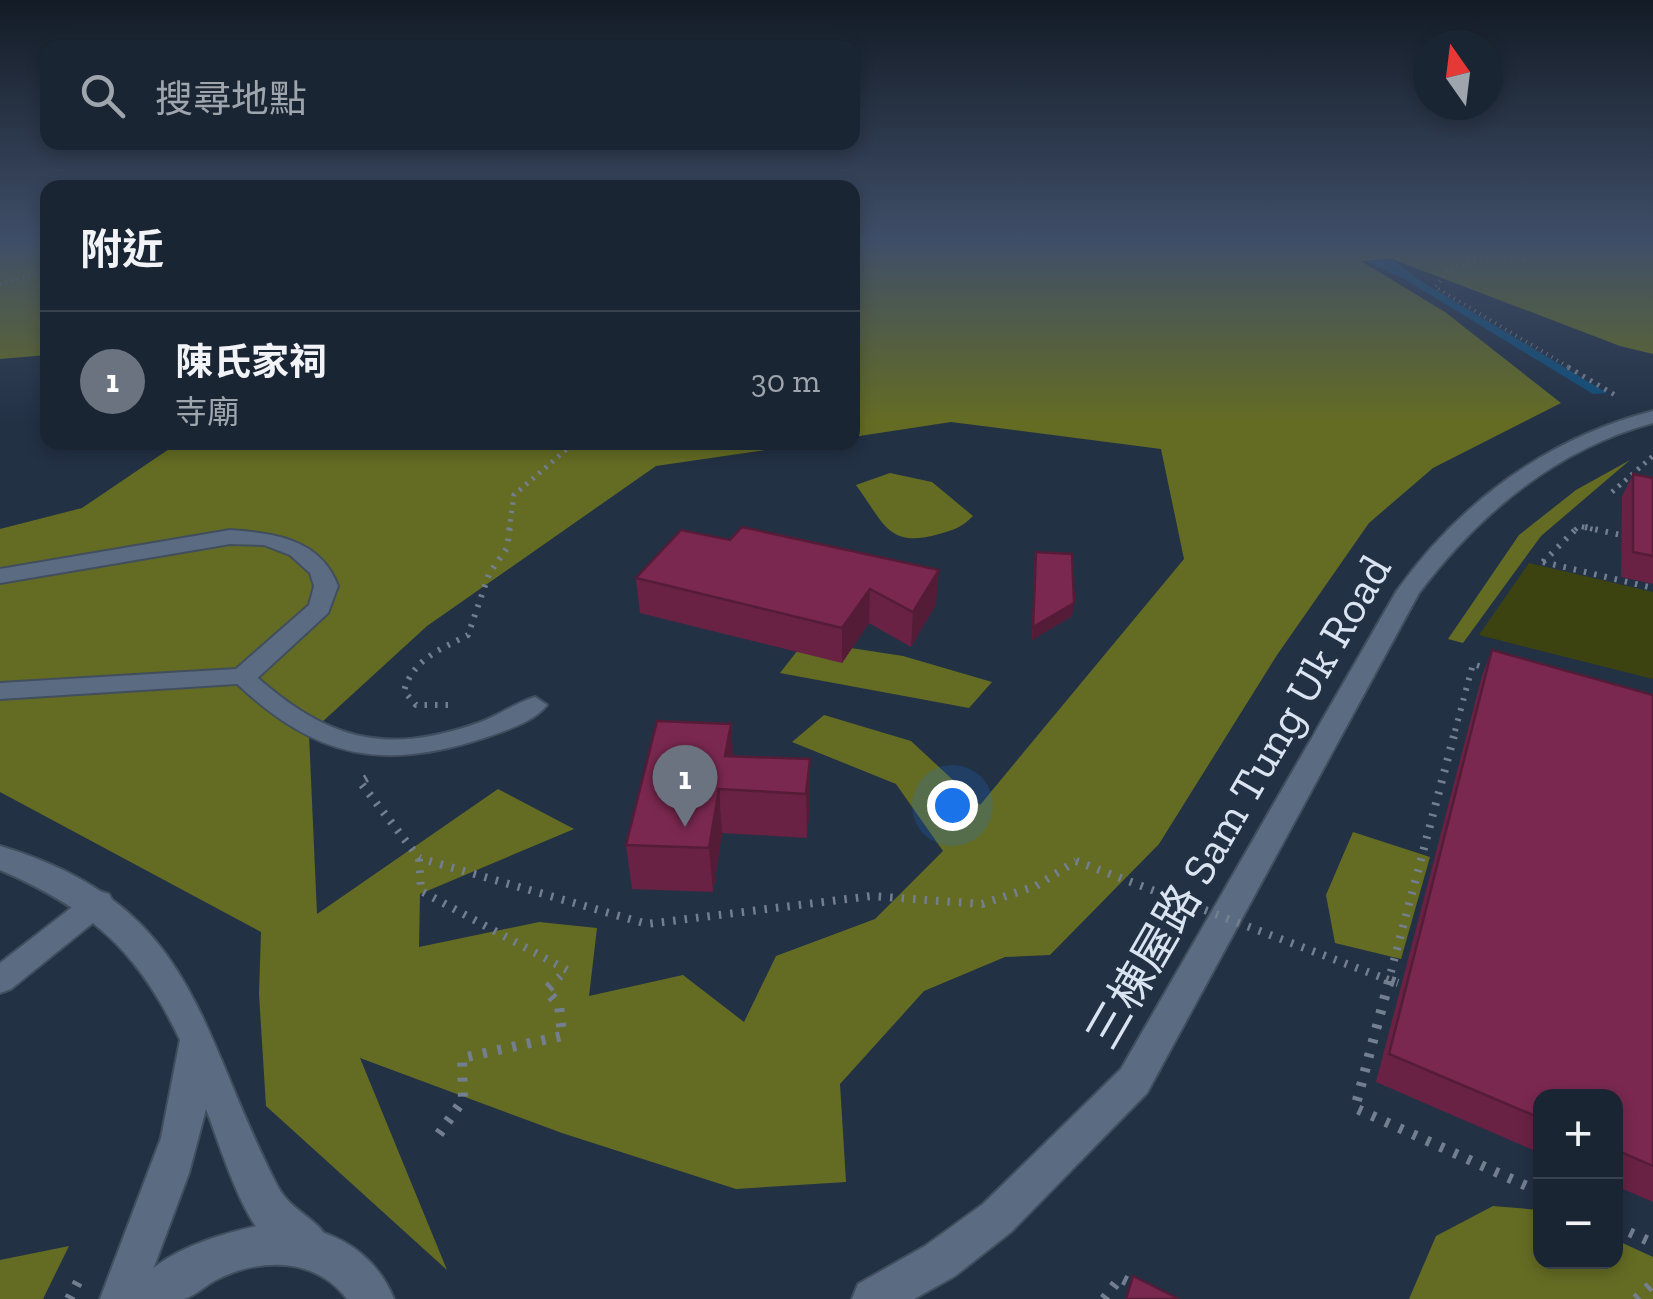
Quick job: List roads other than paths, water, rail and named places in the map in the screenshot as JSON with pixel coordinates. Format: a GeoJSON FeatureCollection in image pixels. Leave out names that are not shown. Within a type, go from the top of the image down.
{"type":"FeatureCollection","features":[{"type":"Feature","properties":{"kind":"street","name":"三棟屋路 Sam Tung Uk Road"},"geometry":{"type":"LineString","coordinates":[[873,1299],[940,1260],[997,1218],[1134,1081],[1408,592],[1432,558],[1458,531],[1551,457],[1614,424],[1653,416]]}},
{"type":"Feature","properties":{"kind":"street"},"geometry":{"type":"LineString","coordinates":[[0,576],[213,538],[267,539],[298,550],[322,571],[326,586],[320,608],[242,678],[0,691]]}},
{"type":"Feature","properties":{"kind":"street"},"geometry":{"type":"LineString","coordinates":[[0,856],[41,870],[98,902],[141,942],[172,983],[194,1028],[266,1206],[286,1230],[344,1261],[373,1299]]}},
{"type":"Feature","properties":{"kind":"street"},"geometry":{"type":"LineString","coordinates":[[122,1299],[186,1110],[196,1070],[194,1028]]}},
{"type":"Feature","properties":{"kind":"street"},"geometry":{"type":"LineString","coordinates":[[150,1299],[199,1265],[230,1252],[267,1244],[320,1250]]}},
{"type":"Feature","properties":{"kind":"lane"},"geometry":{"type":"LineString","coordinates":[[242,678],[282,712],[333,739],[390,746],[463,737],[508,722],[535,705]]}},
{"type":"Feature","properties":{"kind":"lane"},"geometry":{"type":"LineString","coordinates":[[0,980],[98,902]]}},
{"type":"Feature","properties":{"kind":"water"},"geometry":{"type":"Polygon","coordinates":[[[1440,301],[1453,301],[1607,393],[1593,394],[1440,301]]]}},
{"type":"Feature","properties":{"kind":"place","name":"陳氏家祠"},"geometry":{"type":"Point","coordinates":[685,827]}}]}
